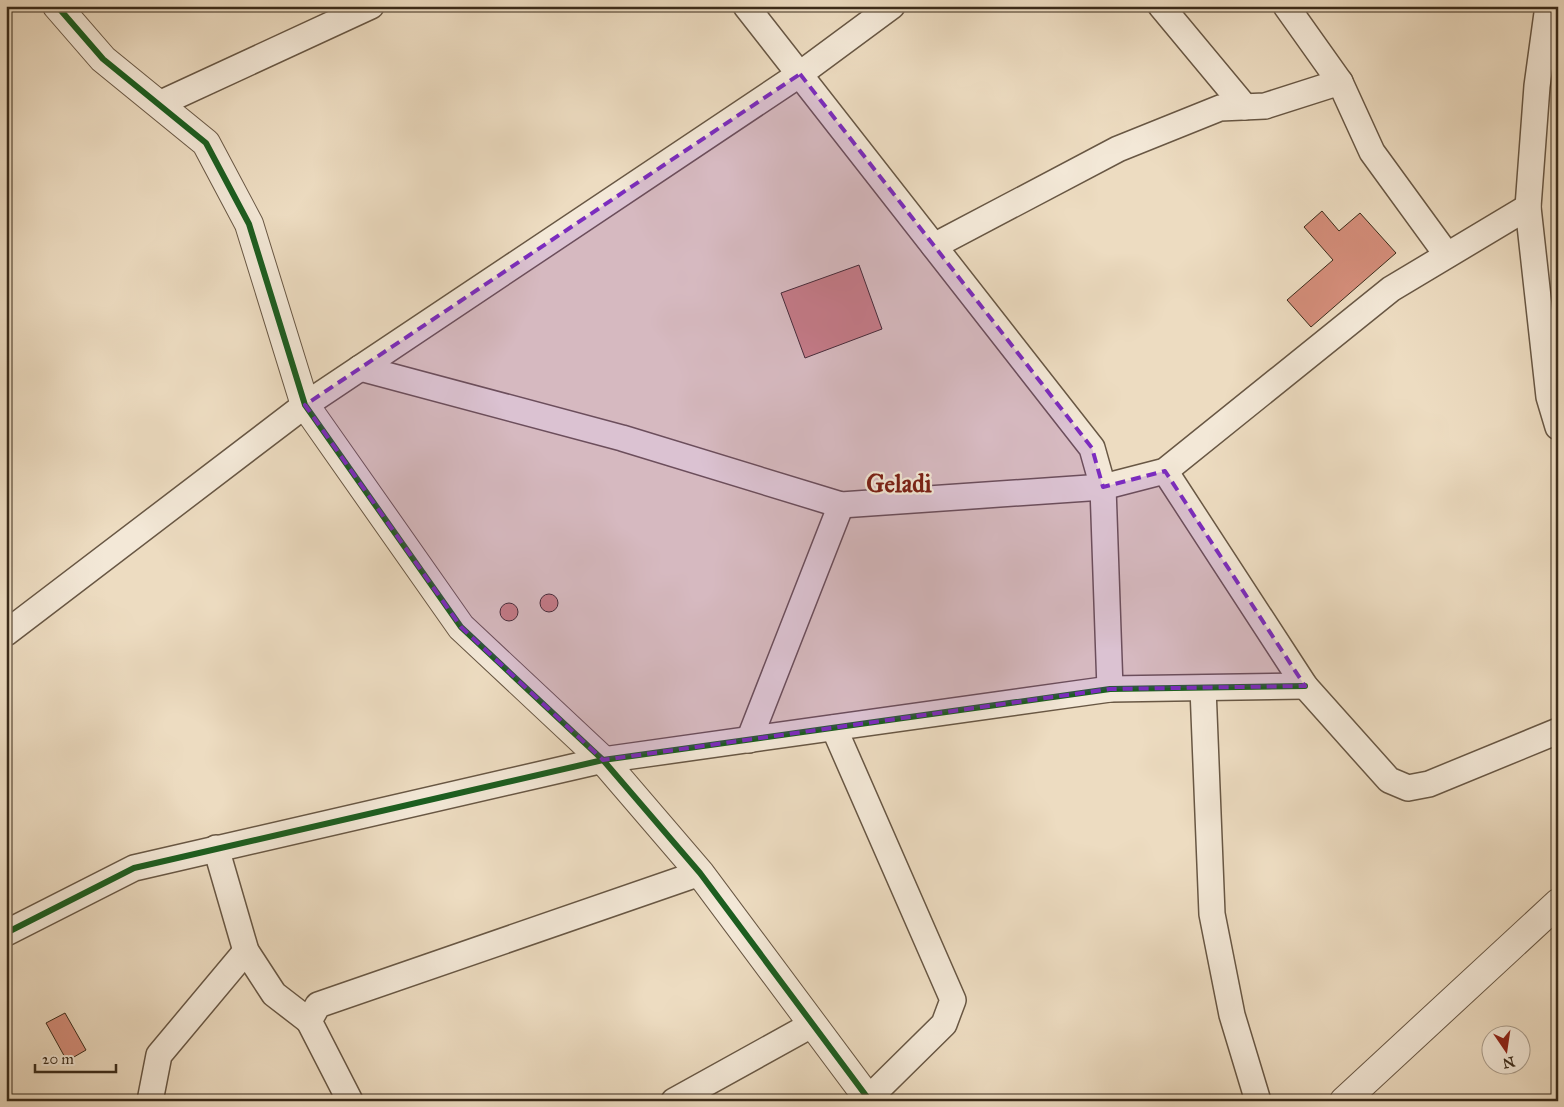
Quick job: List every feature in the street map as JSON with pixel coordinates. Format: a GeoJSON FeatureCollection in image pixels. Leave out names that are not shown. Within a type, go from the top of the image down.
{"type":"FeatureCollection","features":[{"type":"Feature","properties":{"kind":"street"},"geometry":{"type":"LineString","coordinates":[[57,6],[103,59],[206,143],[249,224],[305,405],[461,627],[603,760],[700,873],[869,1100],[944,1024],[953,1000],[834,728]]}},
{"type":"Feature","properties":{"kind":"street"},"geometry":{"type":"LineString","coordinates":[[159,104],[371,6]]}},
{"type":"Feature","properties":{"kind":"street"},"geometry":{"type":"LineString","coordinates":[[746,6],[1092,448],[1103,487],[1110,689]]}},
{"type":"Feature","properties":{"kind":"street"},"geometry":{"type":"LineString","coordinates":[[6,633],[305,405],[800,74],[892,6]]}},
{"type":"Feature","properties":{"kind":"street"},"geometry":{"type":"LineString","coordinates":[[1161,6],[1245,107]]}},
{"type":"Feature","properties":{"kind":"street"},"geometry":{"type":"LineString","coordinates":[[1286,6],[1340,82],[1372,152],[1446,255]]}},
{"type":"Feature","properties":{"kind":"street"},"geometry":{"type":"LineString","coordinates":[[1548,6],[1538,86],[1528,208],[1549,397],[1558,427]]}},
{"type":"Feature","properties":{"kind":"street"},"geometry":{"type":"LineString","coordinates":[[934,246],[1118,149],[1220,108],[1265,106],[1340,82]]}},
{"type":"Feature","properties":{"kind":"street"},"geometry":{"type":"LineString","coordinates":[[360,368],[622,438],[842,505],[1103,487],[1165,471],[1391,289],[1528,208]]}},
{"type":"Feature","properties":{"kind":"street"},"geometry":{"type":"LineString","coordinates":[[1165,471],[1305,686],[1389,780],[1408,788],[1428,784],[1558,731]]}},
{"type":"Feature","properties":{"kind":"street"},"geometry":{"type":"LineString","coordinates":[[749,740],[842,505]]}},
{"type":"Feature","properties":{"kind":"street"},"geometry":{"type":"LineString","coordinates":[[6,933],[134,868],[603,760],[1110,689],[1305,686]]}},
{"type":"Feature","properties":{"kind":"street"},"geometry":{"type":"LineString","coordinates":[[1203,688],[1212,914],[1232,1015],[1258,1101]]}},
{"type":"Feature","properties":{"kind":"street"},"geometry":{"type":"LineString","coordinates":[[216,848],[246,951],[274,994],[309,1021],[350,1101]]}},
{"type":"Feature","properties":{"kind":"street"},"geometry":{"type":"LineString","coordinates":[[309,1021],[318,1005],[700,873]]}},
{"type":"Feature","properties":{"kind":"street"},"geometry":{"type":"LineString","coordinates":[[1344,1101],[1558,902]]}},
{"type":"Feature","properties":{"kind":"street"},"geometry":{"type":"LineString","coordinates":[[150,1101],[159,1055],[246,951]]}},
{"type":"Feature","properties":{"kind":"street"},"geometry":{"type":"LineString","coordinates":[[674,1101],[813,1024]]}},
{"type":"Feature","properties":{"kind":"highlighted area"},"geometry":{"type":"Polygon","coordinates":[[[800,74],[1092,448],[1103,487],[1165,471],[1305,686],[1110,689],[603,760],[461,627],[305,405],[800,74]]]}},
{"type":"Feature","properties":{"kind":"building"},"geometry":{"type":"Polygon","coordinates":[[[1558,139],[1558,193],[1555,193],[1555,140],[1558,139]]]}},
{"type":"Feature","properties":{"kind":"building"},"geometry":{"type":"Polygon","coordinates":[[[1322,211],[1339,231],[1360,213],[1396,253],[1311,327],[1287,300],[1333,260],[1304,227],[1322,211]]]}},
{"type":"Feature","properties":{"kind":"building"},"geometry":{"type":"Polygon","coordinates":[[[859,265],[882,329],[805,358],[781,293],[859,265]]]}},
{"type":"Feature","properties":{"kind":"building"},"geometry":{"type":"Polygon","coordinates":[[[549,594],[555,597],[558,603],[555,609],[549,612],[543,609],[540,603],[543,597],[549,594]]]}},
{"type":"Feature","properties":{"kind":"building"},"geometry":{"type":"Polygon","coordinates":[[[509,603],[515,606],[518,612],[515,618],[509,621],[503,618],[500,612],[503,606],[509,603]]]}},
{"type":"Feature","properties":{"kind":"building"},"geometry":{"type":"Polygon","coordinates":[[[65,1013],[86,1050],[67,1061],[46,1023],[65,1013]]]}},
{"type":"Feature","properties":{"kind":"cycle path"},"geometry":{"type":"LineString","coordinates":[[57,6],[103,59],[206,143],[249,224],[305,405],[461,627],[603,760],[700,873],[870,1101]]}},
{"type":"Feature","properties":{"kind":"cycle path"},"geometry":{"type":"LineString","coordinates":[[6,933],[134,868],[603,760],[1110,689],[1305,686]]}},
{"type":"Feature","properties":{"kind":"district","name":"Geladi"},"geometry":{"type":"Point","coordinates":[899,483]}}]}
